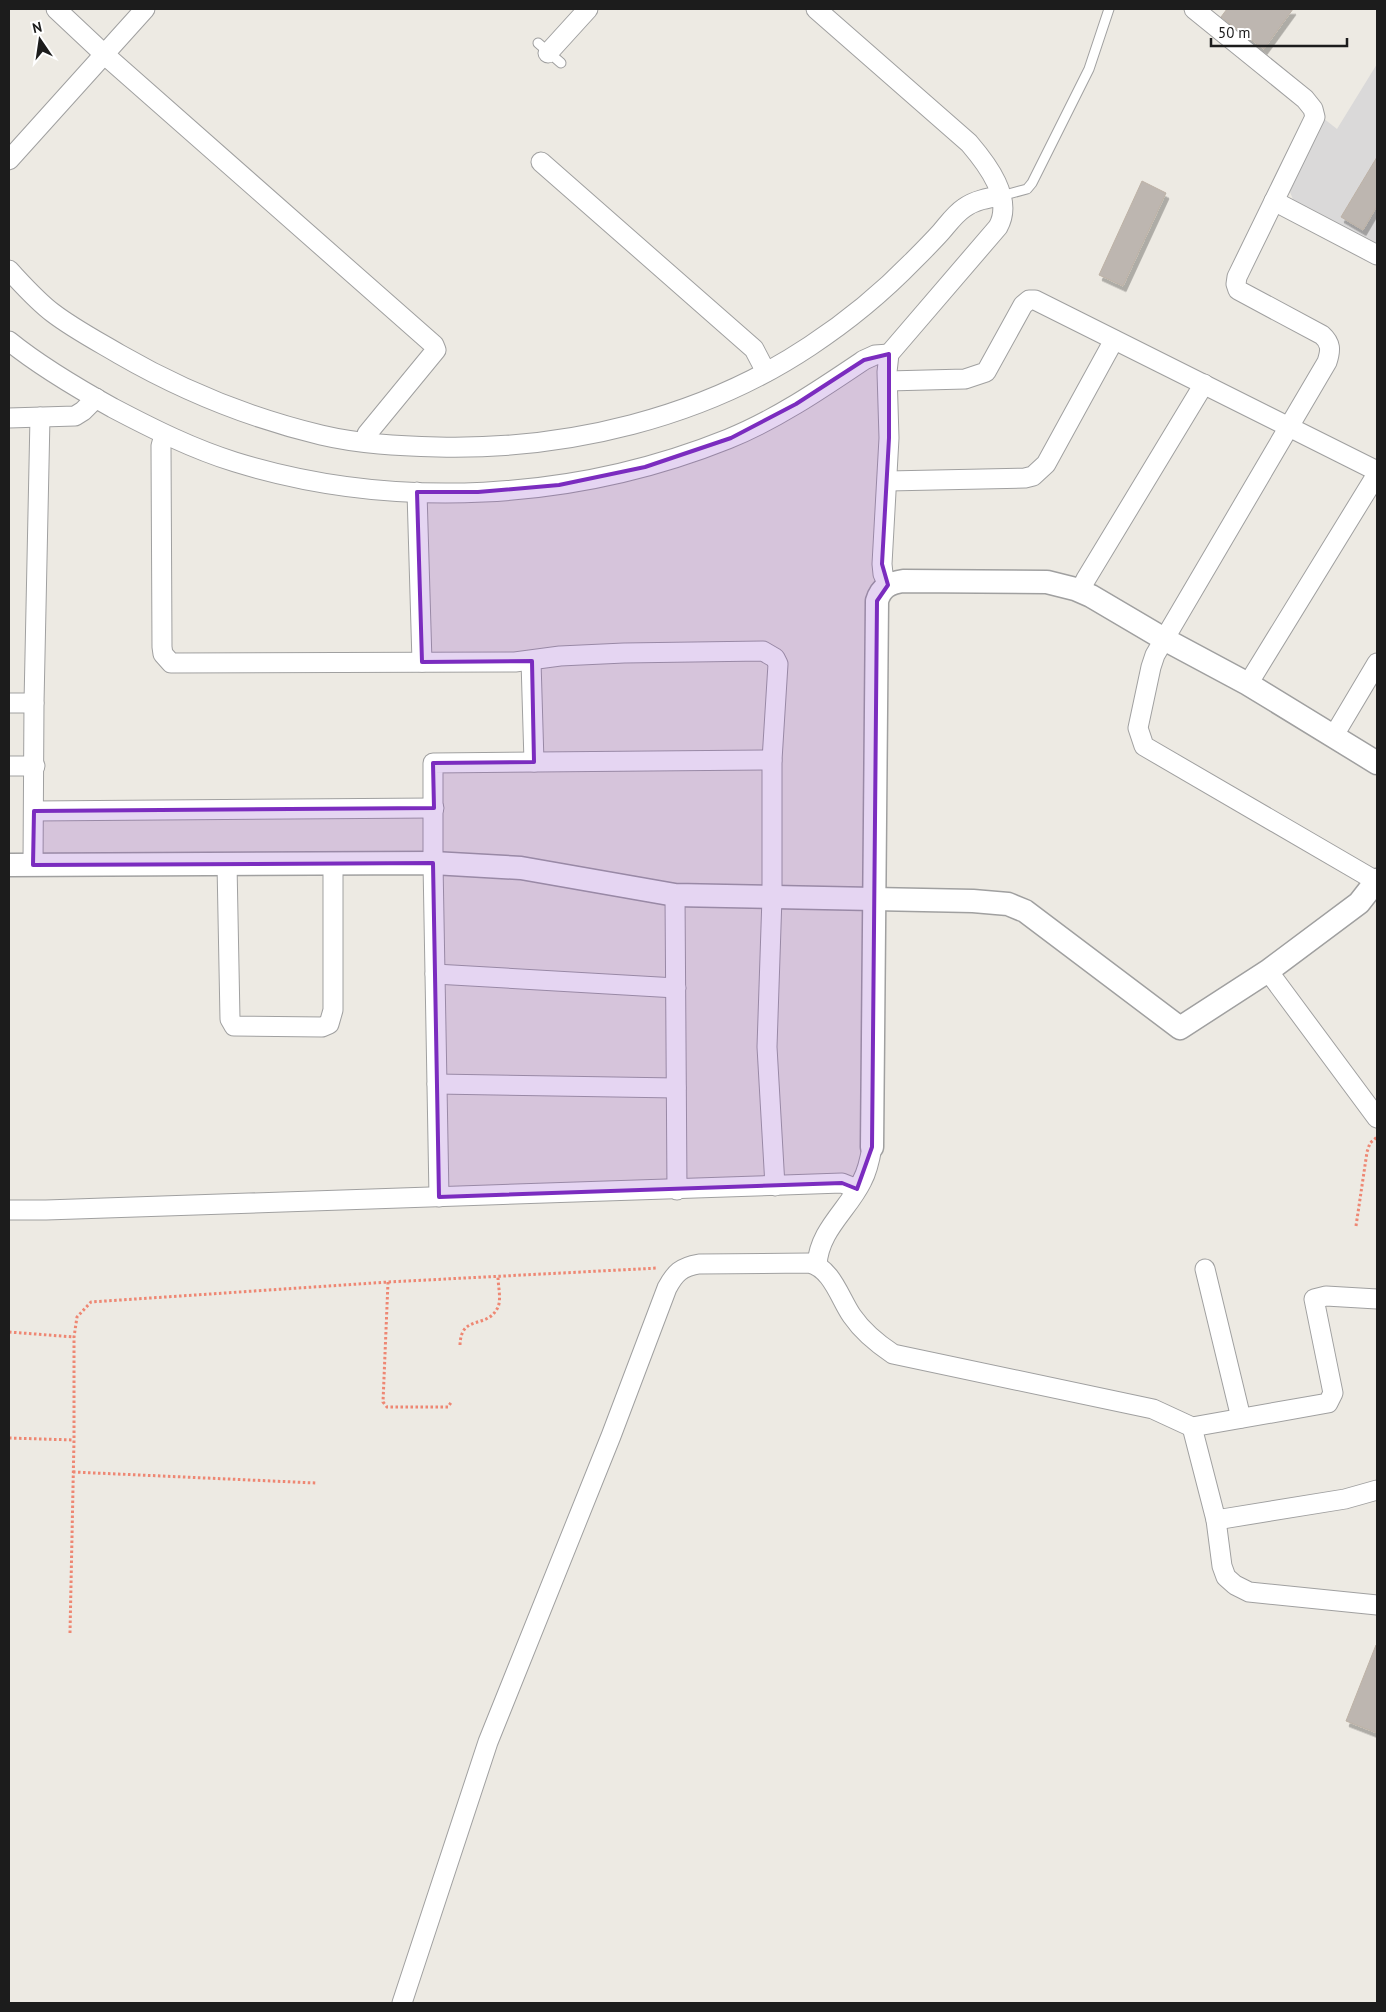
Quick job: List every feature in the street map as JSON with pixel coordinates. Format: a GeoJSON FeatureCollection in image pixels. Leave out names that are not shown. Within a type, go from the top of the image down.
{"type":"FeatureCollection","features":[{"type":"Feature","properties":{"kind":"street"},"geometry":{"type":"LineString","coordinates":[[56,9],[105,55],[434,345],[436,350],[367,434],[366,442]]}},
{"type":"Feature","properties":{"kind":"street"},"geometry":{"type":"LineString","coordinates":[[9,160],[145,9]]}},
{"type":"Feature","properties":{"kind":"street"},"geometry":{"type":"LineString","coordinates":[[549,53],[588,9]]}},
{"type":"Feature","properties":{"kind":"street"},"geometry":{"type":"LineString","coordinates":[[816,9],[969,144],[987,166],[1001,196],[1003,212],[998,227],[889,354],[888,481],[882,564],[883,574],[888,585]]}},
{"type":"Feature","properties":{"kind":"street"},"geometry":{"type":"LineString","coordinates":[[9,865],[433,863],[522,868],[676,895],[875,898],[1008,904],[1024,911],[1180,1028],[1268,971],[1359,903],[1377,881],[1144,746],[1138,728],[1151,666],[1164,639],[1290,426],[1327,362],[1330,352],[1328,339],[1322,334],[1238,290],[1236,284],[1237,277],[1315,117],[1313,108],[1304,98],[1194,9]]}},
{"type":"Feature","properties":{"kind":"street"},"geometry":{"type":"LineString","coordinates":[[541,162],[754,349],[766,372]]}},
{"type":"Feature","properties":{"kind":"street"},"geometry":{"type":"LineString","coordinates":[[9,270],[52,312],[84,334],[193,394],[239,411],[324,436],[366,442],[410,447],[467,448],[519,445],[585,435],[633,425],[683,409],[766,372],[810,347],[861,309],[906,268],[960,210],[978,201],[1001,196]]}},
{"type":"Feature","properties":{"kind":"street"},"geometry":{"type":"LineString","coordinates":[[1274,201],[1377,255]]}},
{"type":"Feature","properties":{"kind":"street"},"geometry":{"type":"LineString","coordinates":[[888,381],[965,379],[986,372],[1023,305],[1029,300],[1035,300],[1290,426],[1377,473],[1248,684]]}},
{"type":"Feature","properties":{"kind":"street"},"geometry":{"type":"LineString","coordinates":[[888,481],[1025,478],[1034,476],[1046,464],[1114,340]]}},
{"type":"Feature","properties":{"kind":"street"},"geometry":{"type":"LineString","coordinates":[[11,346],[96,398],[164,435],[235,462],[341,486],[383,491],[417,492],[478,492],[559,485],[645,467],[689,454],[731,438],[796,404],[864,360],[876,355],[889,354]]}},
{"type":"Feature","properties":{"kind":"street"},"geometry":{"type":"LineString","coordinates":[[1080,591],[1204,384]]}},
{"type":"Feature","properties":{"kind":"street"},"geometry":{"type":"LineString","coordinates":[[9,418],[75,416],[96,398]]}},
{"type":"Feature","properties":{"kind":"street"},"geometry":{"type":"LineString","coordinates":[[33,865],[34,703],[40,417]]}},
{"type":"Feature","properties":{"kind":"street"},"geometry":{"type":"LineString","coordinates":[[164,435],[161,446],[162,648],[166,660],[171,663],[515,662],[560,656],[624,653],[763,651],[775,658],[778,664],[772,760],[772,897],[767,1047],[775,1186]]}},
{"type":"Feature","properties":{"kind":"street"},"geometry":{"type":"LineString","coordinates":[[417,492],[422,662]]}},
{"type":"Feature","properties":{"kind":"street"},"geometry":{"type":"LineString","coordinates":[[817,1265],[819,1247],[862,1181],[870,1162],[872,1147],[878,601],[879,594],[888,585],[903,582],[1047,582],[1080,591],[1248,684],[1377,763]]}},
{"type":"Feature","properties":{"kind":"street"},"geometry":{"type":"LineString","coordinates":[[531,661],[534,762]]}},
{"type":"Feature","properties":{"kind":"street"},"geometry":{"type":"LineString","coordinates":[[1333,737],[1377,663]]}},
{"type":"Feature","properties":{"kind":"street"},"geometry":{"type":"LineString","coordinates":[[9,703],[34,703]]}},
{"type":"Feature","properties":{"kind":"street"},"geometry":{"type":"LineString","coordinates":[[439,1197],[433,763],[772,760]]}},
{"type":"Feature","properties":{"kind":"street"},"geometry":{"type":"LineString","coordinates":[[9,766],[35,766]]}},
{"type":"Feature","properties":{"kind":"street"},"geometry":{"type":"LineString","coordinates":[[34,811],[434,808]]}},
{"type":"Feature","properties":{"kind":"street"},"geometry":{"type":"LineString","coordinates":[[227,864],[230,1019],[234,1026],[322,1027],[329,1024],[333,1010],[333,864]]}},
{"type":"Feature","properties":{"kind":"street"},"geometry":{"type":"LineString","coordinates":[[676,895],[677,1190]]}},
{"type":"Feature","properties":{"kind":"street"},"geometry":{"type":"LineString","coordinates":[[1268,971],[1377,1118]]}},
{"type":"Feature","properties":{"kind":"street"},"geometry":{"type":"LineString","coordinates":[[435,974],[676,988]]}},
{"type":"Feature","properties":{"kind":"street"},"geometry":{"type":"LineString","coordinates":[[437,1084],[676,1088]]}},
{"type":"Feature","properties":{"kind":"street"},"geometry":{"type":"LineString","coordinates":[[9,1210],[842,1184],[857,1189]]}},
{"type":"Feature","properties":{"kind":"street"},"geometry":{"type":"LineString","coordinates":[[402,2003],[488,1742],[611,1436],[667,1288],[686,1266],[699,1264],[809,1263],[817,1265],[828,1275],[867,1334],[893,1354],[1153,1410],[1192,1427],[1328,1403],[1333,1393],[1314,1299],[1326,1296],[1377,1299]]}},
{"type":"Feature","properties":{"kind":"street"},"geometry":{"type":"LineString","coordinates":[[1205,1269],[1242,1418]]}},
{"type":"Feature","properties":{"kind":"street"},"geometry":{"type":"LineString","coordinates":[[1192,1427],[1216,1520],[1222,1566],[1226,1577],[1235,1585],[1249,1592],[1377,1605]]}},
{"type":"Feature","properties":{"kind":"street"},"geometry":{"type":"LineString","coordinates":[[1216,1520],[1345,1499],[1377,1490]]}},
{"type":"Feature","properties":{"kind":"lane"},"geometry":{"type":"LineString","coordinates":[[1001,196],[1027,189],[1032,183],[1089,69],[1109,9]]}},
{"type":"Feature","properties":{"kind":"path"},"geometry":{"type":"LineString","coordinates":[[1356,1226],[1367,1152],[1370,1143],[1377,1137]]}},
{"type":"Feature","properties":{"kind":"path"},"geometry":{"type":"LineString","coordinates":[[70,1633],[74,1337],[77,1317],[91,1302],[388,1282],[686,1266]]}},
{"type":"Feature","properties":{"kind":"path"},"geometry":{"type":"LineString","coordinates":[[460,1345],[460,1335],[464,1328],[489,1317],[499,1306],[498,1277]]}},
{"type":"Feature","properties":{"kind":"path"},"geometry":{"type":"LineString","coordinates":[[388,1282],[383,1402],[388,1407],[448,1407],[452,1401]]}},
{"type":"Feature","properties":{"kind":"path"},"geometry":{"type":"LineString","coordinates":[[9,1332],[74,1337]]}},
{"type":"Feature","properties":{"kind":"path"},"geometry":{"type":"LineString","coordinates":[[9,1438],[74,1440]]}},
{"type":"Feature","properties":{"kind":"path"},"geometry":{"type":"LineString","coordinates":[[73,1472],[316,1483]]}},
{"type":"Feature","properties":{"kind":"highlighted area"},"geometry":{"type":"Polygon","coordinates":[[[889,354],[889,438],[882,564],[888,585],[877,601],[872,1147],[857,1189],[842,1183],[439,1197],[433,863],[33,865],[34,811],[434,808],[433,763],[534,762],[532,661],[422,662],[417,492],[478,492],[559,485],[645,467],[731,438],[796,404],[864,360],[889,354]]]}},
{"type":"Feature","properties":{"kind":"shaded area"},"geometry":{"type":"Polygon","coordinates":[[[1377,64],[1377,247],[1294,202],[1290,192],[1323,118],[1337,129],[1377,64]]]}},
{"type":"Feature","properties":{"kind":"building"},"geometry":{"type":"Polygon","coordinates":[[[1227,9],[1293,9],[1264,49],[1221,17],[1227,9]]]}},
{"type":"Feature","properties":{"kind":"building"},"geometry":{"type":"Polygon","coordinates":[[[1377,157],[1377,206],[1363,230],[1341,217],[1377,157]]]}},
{"type":"Feature","properties":{"kind":"building"},"geometry":{"type":"Polygon","coordinates":[[[1142,181],[1166,193],[1123,286],[1099,275],[1142,181]]]}},
{"type":"Feature","properties":{"kind":"building"},"geometry":{"type":"Polygon","coordinates":[[[1377,1645],[1377,1733],[1346,1721],[1377,1645]]]}}]}
